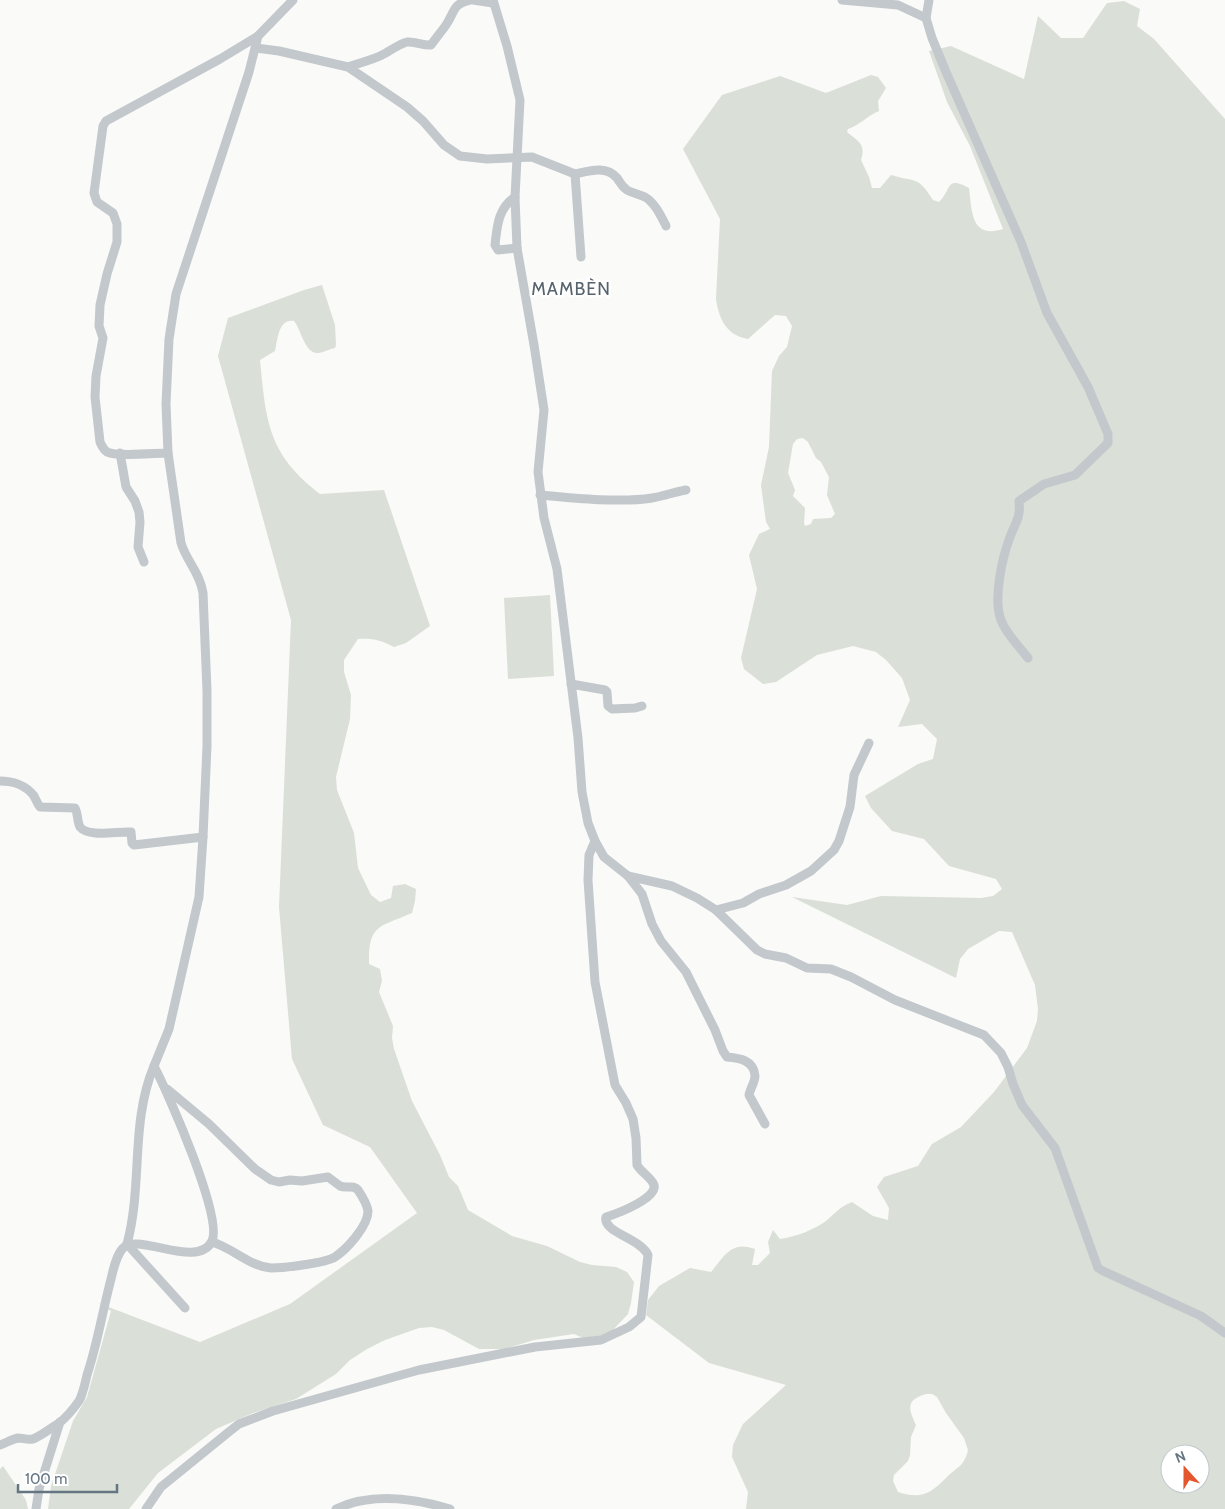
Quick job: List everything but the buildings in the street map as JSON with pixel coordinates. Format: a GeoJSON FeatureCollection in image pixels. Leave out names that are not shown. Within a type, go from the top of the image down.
{"type":"FeatureCollection","features":[{"type":"Feature","properties":{"kind":"street"},"geometry":{"type":"LineString","coordinates":[[168,453],[108,453],[100,442],[95,397],[96,376],[103,338],[100,326],[100,305],[117,242],[116,217],[113,212],[97,202],[94,193],[103,126],[111,117],[155,95],[258,36],[293,0]]}},
{"type":"Feature","properties":{"kind":"street"},"geometry":{"type":"LineString","coordinates":[[348,66],[381,56],[404,43],[418,42],[426,46],[431,45],[446,26],[454,9],[460,2],[471,0],[493,1],[507,46],[520,100],[515,197],[517,248],[544,410],[538,472],[540,495],[557,569],[582,792],[588,823],[604,857],[628,876],[642,894],[661,941],[686,972],[715,1030],[723,1052],[727,1057],[740,1058],[752,1068],[755,1077],[749,1095],[766,1124]]}},
{"type":"Feature","properties":{"kind":"street"},"geometry":{"type":"LineString","coordinates":[[842,0],[898,6],[926,18]]}},
{"type":"Feature","properties":{"kind":"street"},"geometry":{"type":"LineString","coordinates":[[929,0],[926,18],[949,80],[1021,242],[1047,313],[1088,387],[1108,434],[1108,443],[1074,475],[1044,484],[1019,501],[1020,514],[1010,537],[1002,567],[998,609],[1005,628],[1028,658]]}},
{"type":"Feature","properties":{"kind":"street"},"geometry":{"type":"LineString","coordinates":[[0,1445],[19,1438],[28,1440],[35,1438],[60,1422],[80,1400],[98,1342],[116,1263],[127,1244],[134,1216],[139,1129],[143,1096],[169,1028],[199,897],[207,746],[203,594],[201,581],[185,556],[168,453],[167,374],[169,339],[176,294],[256,48],[258,36]]}},
{"type":"Feature","properties":{"kind":"street"},"geometry":{"type":"LineString","coordinates":[[256,48],[348,66],[407,107],[423,121],[444,145],[460,156],[474,159],[532,157],[576,174],[592,170],[608,172],[616,177],[621,186],[646,198],[660,215],[666,226]]}},
{"type":"Feature","properties":{"kind":"street"},"geometry":{"type":"LineString","coordinates":[[576,174],[580,257]]}},
{"type":"Feature","properties":{"kind":"street"},"geometry":{"type":"LineString","coordinates":[[515,197],[507,202],[501,213],[495,245],[498,250],[517,248]]}},
{"type":"Feature","properties":{"kind":"street"},"geometry":{"type":"LineString","coordinates":[[120,453],[126,487],[135,501],[139,512],[138,547],[144,562]]}},
{"type":"Feature","properties":{"kind":"street"},"geometry":{"type":"LineString","coordinates":[[540,495],[570,498],[638,499],[652,498],[686,490]]}},
{"type":"Feature","properties":{"kind":"street"},"geometry":{"type":"LineString","coordinates":[[571,684],[604,690],[607,692],[608,706],[612,709],[642,706]]}},
{"type":"Feature","properties":{"kind":"street"},"geometry":{"type":"LineString","coordinates":[[716,910],[743,903],[759,894],[786,885],[811,870],[834,850],[840,841],[850,807],[854,775],[869,743]]}},
{"type":"Feature","properties":{"kind":"street"},"geometry":{"type":"LineString","coordinates":[[0,781],[12,781],[28,790],[33,794],[40,807],[75,808],[80,826],[83,829],[92,832],[131,832],[134,845],[203,837]]}},
{"type":"Feature","properties":{"kind":"street"},"geometry":{"type":"LineString","coordinates":[[146,1509],[161,1487],[230,1431],[252,1419],[273,1411],[420,1370],[536,1347],[601,1340],[630,1327],[641,1318],[648,1255],[645,1248],[637,1242],[610,1229],[605,1220],[606,1217],[624,1212],[640,1202],[653,1192],[654,1188],[653,1183],[637,1166],[633,1119],[613,1080],[595,982],[588,880],[589,855],[595,841]]}},
{"type":"Feature","properties":{"kind":"street"},"geometry":{"type":"LineString","coordinates":[[628,876],[672,886],[697,898],[716,910],[757,950],[765,954],[786,958],[807,968],[831,969],[851,977],[895,1000],[984,1036],[1001,1053],[1022,1105],[1055,1148],[1098,1268],[1201,1316],[1225,1333]]}},
{"type":"Feature","properties":{"kind":"street"},"geometry":{"type":"LineString","coordinates":[[127,1244],[136,1242],[176,1252],[192,1252],[203,1249],[212,1242],[214,1232],[209,1201],[199,1169],[166,1089],[154,1066]]}},
{"type":"Feature","properties":{"kind":"street"},"geometry":{"type":"LineString","coordinates":[[166,1089],[209,1124],[271,1180],[279,1182],[290,1180],[302,1181],[328,1177],[341,1186],[353,1186],[357,1189],[366,1204],[368,1212],[360,1231],[350,1244],[335,1257],[326,1261],[282,1268],[268,1268],[249,1261],[221,1244],[212,1242]]}},
{"type":"Feature","properties":{"kind":"street"},"geometry":{"type":"LineString","coordinates":[[127,1244],[185,1308]]}},
{"type":"Feature","properties":{"kind":"street"},"geometry":{"type":"LineString","coordinates":[[36,1509],[39,1489],[60,1422]]}},
{"type":"Feature","properties":{"kind":"street"},"geometry":{"type":"LineString","coordinates":[[336,1509],[377,1498],[425,1502],[450,1509]]}},
{"type":"Feature","properties":{"kind":"shaded area"},"geometry":{"type":"Polygon","coordinates":[[[1124,1],[1140,9],[1137,26],[1154,39],[1225,119],[1225,1509],[746,1509],[748,1492],[732,1457],[733,1445],[743,1424],[786,1385],[709,1363],[646,1315],[648,1300],[659,1286],[690,1268],[711,1272],[725,1255],[734,1248],[747,1247],[755,1249],[752,1265],[758,1265],[770,1253],[768,1242],[773,1230],[780,1239],[804,1233],[826,1221],[841,1208],[852,1202],[873,1216],[888,1220],[889,1208],[877,1187],[884,1177],[918,1166],[932,1144],[961,1127],[994,1092],[1027,1048],[1037,1021],[1038,1009],[1035,985],[1012,932],[999,931],[968,949],[960,959],[956,978],[792,897],[847,905],[881,896],[981,898],[993,896],[1002,889],[996,879],[949,866],[924,839],[892,831],[871,808],[865,796],[918,764],[933,759],[937,739],[922,724],[898,727],[910,700],[902,678],[886,660],[876,652],[853,646],[817,655],[776,682],[763,684],[744,669],[741,658],[757,589],[749,555],[759,534],[770,529],[766,522],[761,485],[769,447],[772,371],[779,356],[787,347],[792,326],[786,316],[775,315],[748,339],[734,334],[725,325],[719,313],[716,299],[720,219],[683,149],[722,95],[780,76],[826,93],[871,75],[878,77],[886,88],[878,101],[879,111],[848,129],[847,132],[862,147],[861,160],[872,188],[880,188],[891,175],[920,183],[933,200],[939,202],[952,184],[961,184],[969,188],[973,214],[979,227],[992,231],[1003,229],[970,146],[947,102],[929,51],[951,46],[1024,79],[1038,16],[1061,38],[1083,38],[1107,3],[1124,1]],[[803,438],[797,439],[793,444],[788,473],[795,490],[793,496],[805,508],[805,526],[811,524],[813,519],[831,518],[835,514],[827,495],[829,477],[808,442],[803,438]],[[932,1394],[919,1396],[910,1405],[911,1414],[916,1425],[911,1437],[910,1455],[908,1461],[894,1475],[893,1481],[898,1492],[906,1494],[920,1495],[931,1491],[962,1463],[968,1450],[964,1438],[937,1397],[932,1394]]]}},
{"type":"Feature","properties":{"kind":"shaded area"},"geometry":{"type":"Polygon","coordinates":[[[322,285],[335,325],[335,348],[314,353],[307,346],[294,321],[289,321],[282,326],[275,351],[260,360],[268,419],[273,435],[290,465],[320,494],[384,490],[430,626],[406,643],[394,647],[376,640],[358,639],[344,660],[344,672],[351,695],[350,719],[336,777],[337,790],[354,833],[358,868],[371,895],[380,902],[391,898],[393,886],[405,884],[416,889],[412,913],[378,929],[371,941],[369,951],[369,964],[380,969],[382,981],[379,992],[393,1026],[392,1038],[394,1049],[412,1101],[440,1155],[449,1177],[458,1186],[468,1210],[512,1236],[547,1246],[580,1262],[616,1267],[627,1272],[634,1282],[631,1303],[628,1314],[612,1331],[596,1339],[583,1338],[574,1334],[534,1340],[505,1349],[479,1349],[444,1330],[432,1327],[419,1328],[385,1340],[350,1360],[336,1374],[296,1399],[253,1413],[216,1429],[158,1473],[129,1509],[48,1509],[51,1486],[73,1421],[87,1397],[111,1311],[98,1303],[200,1342],[290,1304],[417,1213],[370,1147],[323,1125],[292,1059],[279,907],[291,620],[218,356],[228,318],[322,285]]]}},
{"type":"Feature","properties":{"kind":"shaded area"},"geometry":{"type":"Polygon","coordinates":[[[550,595],[554,676],[508,679],[504,598],[550,595]]]}},
{"type":"Feature","properties":{"kind":"shaded area"},"geometry":{"type":"Polygon","coordinates":[[[3,1466],[26,1500],[28,1509],[0,1509],[0,1469],[3,1466]]]}},
{"type":"Feature","properties":{"kind":"district","name":"MAMBÈN"},"geometry":{"type":"Point","coordinates":[571,289]}}]}
